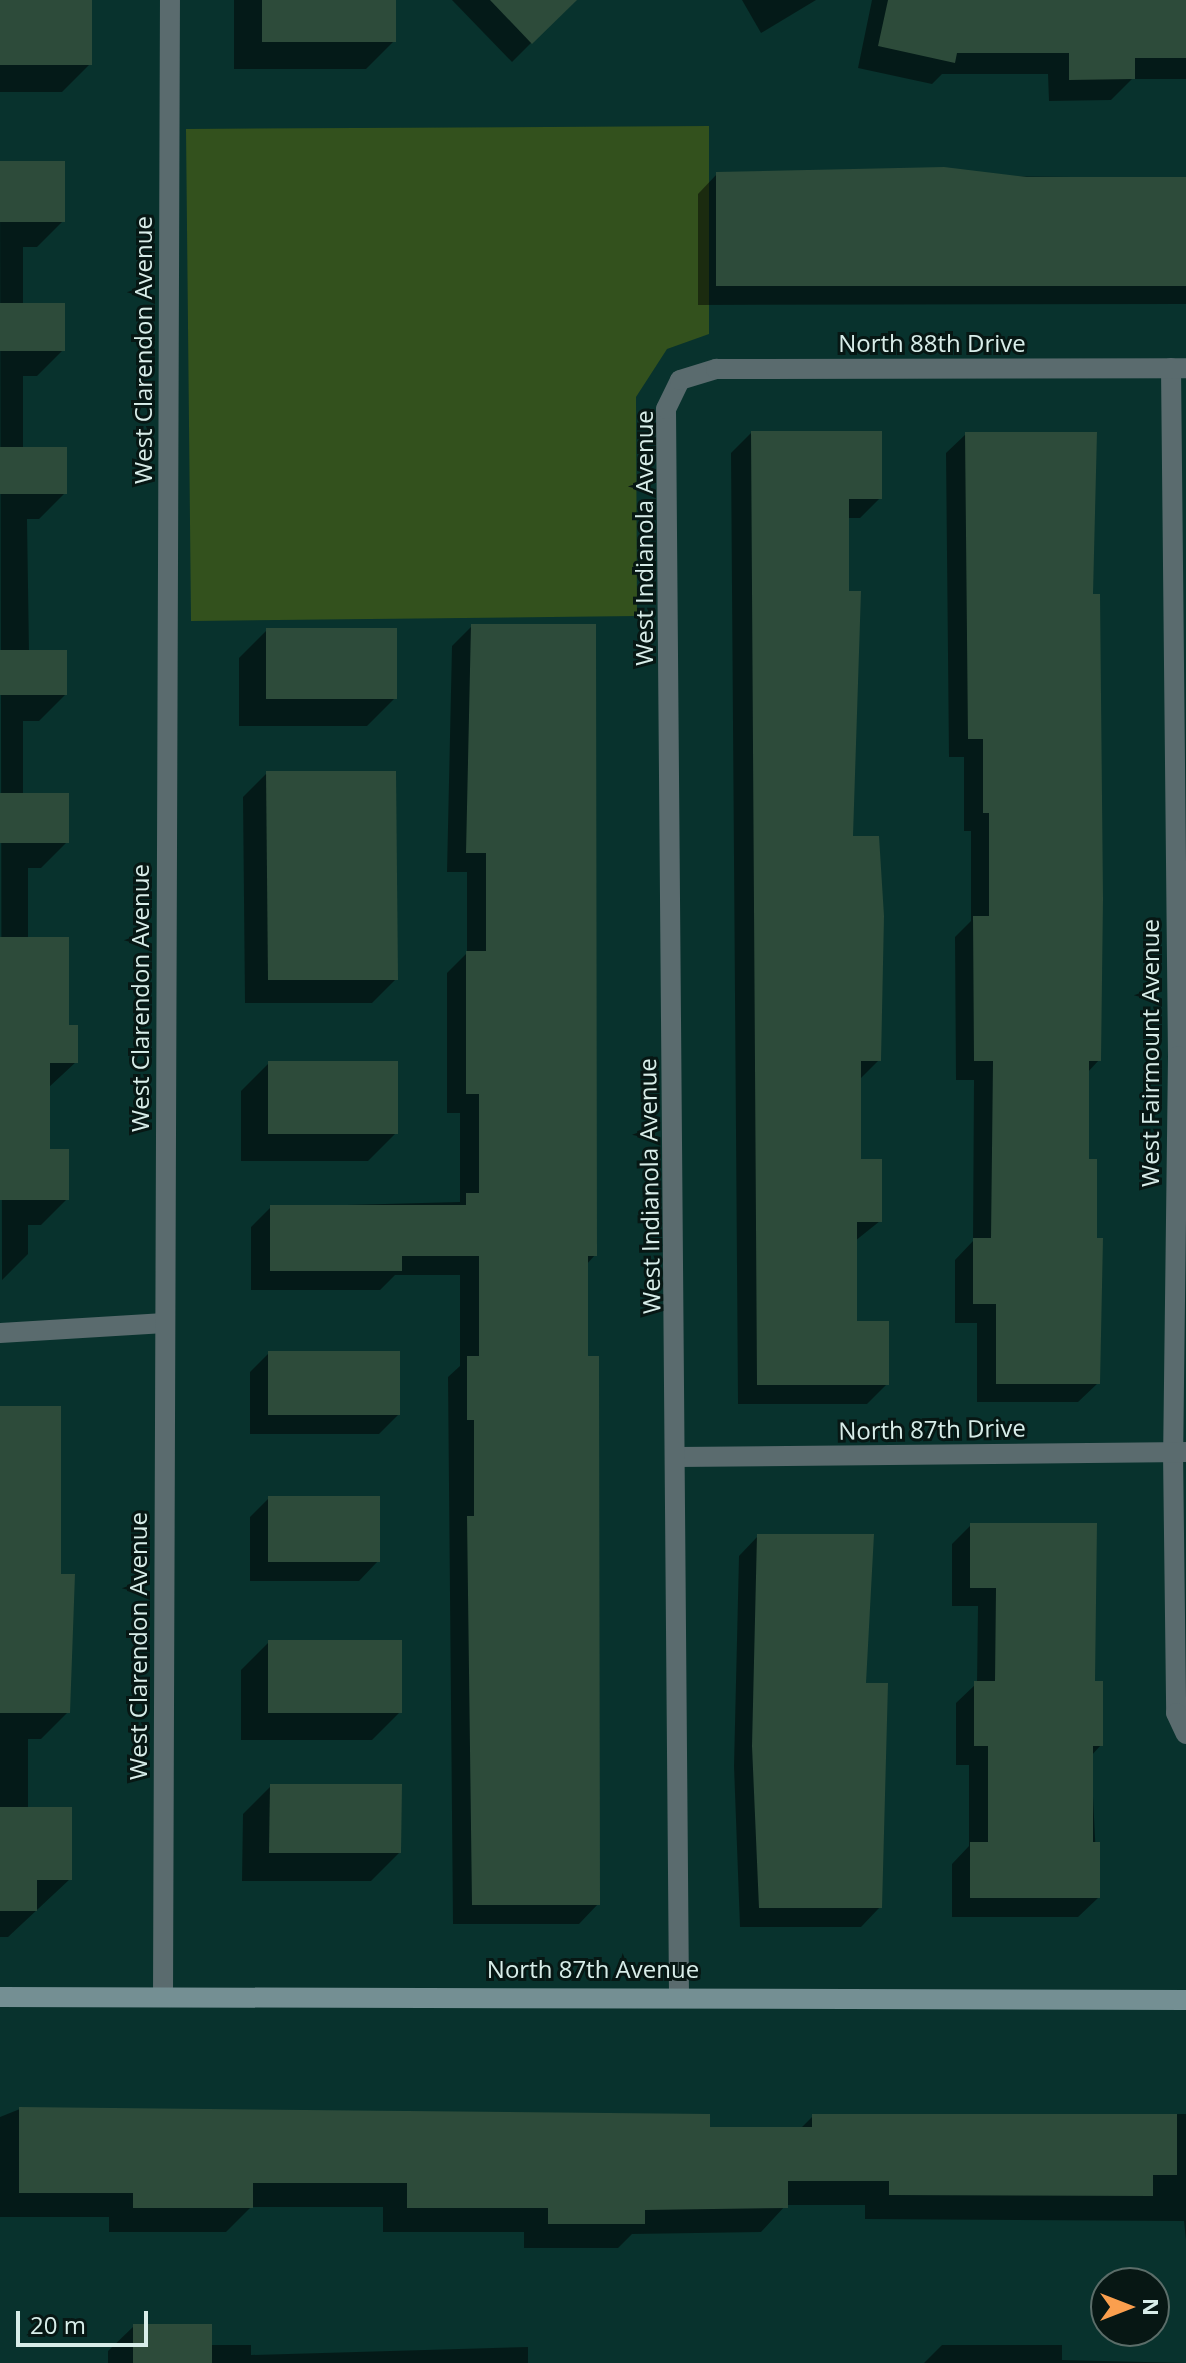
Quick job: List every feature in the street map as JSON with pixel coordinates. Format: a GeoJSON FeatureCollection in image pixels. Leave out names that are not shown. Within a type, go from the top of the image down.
{"type":"FeatureCollection","features":[{"type":"Feature","properties":{"kind":"street","name":"West Clarendon Avenue"},"geometry":{"type":"LineString","coordinates":[[163,1997],[170,0]]}},
{"type":"Feature","properties":{"kind":"street","name":"North 88th Drive"},"geometry":{"type":"LineString","coordinates":[[680,380],[716,369],[1178,368]]}},
{"type":"Feature","properties":{"kind":"street","name":"West Fairmount Avenue"},"geometry":{"type":"LineString","coordinates":[[1178,368],[1181,915],[1176,1713],[1186,1734]]}},
{"type":"Feature","properties":{"kind":"street","name":"West Indianola Avenue"},"geometry":{"type":"LineString","coordinates":[[679,1995],[678,1457],[666,409],[680,380]]}},
{"type":"Feature","properties":{"kind":"street"},"geometry":{"type":"LineString","coordinates":[[0,1333],[165,1323]]}},
{"type":"Feature","properties":{"kind":"street","name":"North 87th Drive"},"geometry":{"type":"LineString","coordinates":[[678,1457],[1180,1452]]}},
{"type":"Feature","properties":{"kind":"street","name":"North 87th Avenue"},"geometry":{"type":"LineString","coordinates":[[0,1997],[679,1995],[1186,2000]]}},
{"type":"Feature","properties":{"kind":"green space"},"geometry":{"type":"Polygon","coordinates":[[[709,126],[709,334],[667,349],[636,397],[637,616],[191,621],[186,129],[709,126]]]}},
{"type":"Feature","properties":{"kind":"building"},"geometry":{"type":"Polygon","coordinates":[[[0,0],[92,0],[92,65],[0,65],[0,0]]]}},
{"type":"Feature","properties":{"kind":"building"},"geometry":{"type":"Polygon","coordinates":[[[262,0],[396,0],[396,42],[262,42],[262,0]]]}},
{"type":"Feature","properties":{"kind":"building"},"geometry":{"type":"Polygon","coordinates":[[[490,0],[577,0],[532,44],[490,0]]]}},
{"type":"Feature","properties":{"kind":"building"},"geometry":{"type":"Polygon","coordinates":[[[888,0],[1186,0],[1186,58],[1135,58],[1135,79],[1069,80],[1069,53],[957,53],[955,63],[878,46],[888,0]]]}},
{"type":"Feature","properties":{"kind":"building"},"geometry":{"type":"Polygon","coordinates":[[[0,161],[65,161],[65,222],[0,222],[0,161]]]}},
{"type":"Feature","properties":{"kind":"building"},"geometry":{"type":"Polygon","coordinates":[[[944,167],[1027,177],[1186,177],[1186,286],[716,286],[716,172],[944,167]]]}},
{"type":"Feature","properties":{"kind":"building"},"geometry":{"type":"Polygon","coordinates":[[[0,303],[65,303],[65,351],[0,351],[0,303]]]}},
{"type":"Feature","properties":{"kind":"building"},"geometry":{"type":"Polygon","coordinates":[[[751,431],[882,431],[882,499],[849,499],[849,591],[861,591],[853,836],[879,836],[884,916],[881,1061],[861,1061],[861,1159],[882,1159],[882,1222],[857,1222],[857,1321],[889,1321],[889,1385],[757,1385],[751,431]]]}},
{"type":"Feature","properties":{"kind":"building"},"geometry":{"type":"Polygon","coordinates":[[[965,432],[1097,432],[1093,594],[1100,594],[1103,899],[1101,1061],[1089,1061],[1089,1159],[1097,1159],[1097,1238],[1103,1238],[1100,1384],[996,1384],[996,1304],[973,1304],[973,1238],[991,1238],[993,1061],[974,1061],[973,916],[989,916],[989,813],[983,813],[983,739],[968,739],[965,432]]]}},
{"type":"Feature","properties":{"kind":"building"},"geometry":{"type":"Polygon","coordinates":[[[0,447],[67,447],[67,494],[0,494],[0,447]]]}},
{"type":"Feature","properties":{"kind":"building"},"geometry":{"type":"Polygon","coordinates":[[[471,624],[596,624],[597,1256],[588,1256],[588,1356],[599,1356],[600,1905],[472,1905],[467,1516],[474,1516],[474,1420],[467,1420],[467,1356],[479,1356],[479,1256],[402,1256],[402,1271],[270,1271],[270,1205],[466,1205],[466,1193],[479,1193],[479,1094],[466,1094],[466,951],[486,951],[486,853],[466,853],[471,624]]]}},
{"type":"Feature","properties":{"kind":"building"},"geometry":{"type":"Polygon","coordinates":[[[266,628],[397,628],[397,699],[266,699],[266,628]]]}},
{"type":"Feature","properties":{"kind":"building"},"geometry":{"type":"Polygon","coordinates":[[[0,650],[67,650],[67,695],[0,695],[0,650]]]}},
{"type":"Feature","properties":{"kind":"building"},"geometry":{"type":"Polygon","coordinates":[[[266,771],[396,771],[398,980],[268,980],[266,771]]]}},
{"type":"Feature","properties":{"kind":"building"},"geometry":{"type":"Polygon","coordinates":[[[0,793],[69,793],[69,843],[0,843],[0,793]]]}},
{"type":"Feature","properties":{"kind":"building"},"geometry":{"type":"Polygon","coordinates":[[[0,937],[69,937],[69,1025],[78,1025],[78,1063],[50,1063],[50,1149],[69,1149],[69,1200],[0,1200],[0,937]]]}},
{"type":"Feature","properties":{"kind":"building"},"geometry":{"type":"Polygon","coordinates":[[[268,1061],[398,1061],[398,1134],[268,1134],[268,1061]]]}},
{"type":"Feature","properties":{"kind":"building"},"geometry":{"type":"Polygon","coordinates":[[[268,1351],[400,1351],[400,1415],[268,1415],[268,1351]]]}},
{"type":"Feature","properties":{"kind":"building"},"geometry":{"type":"Polygon","coordinates":[[[0,1406],[61,1406],[61,1574],[75,1574],[70,1713],[0,1713],[0,1406]]]}},
{"type":"Feature","properties":{"kind":"building"},"geometry":{"type":"Polygon","coordinates":[[[268,1496],[380,1496],[380,1562],[268,1562],[268,1496]]]}},
{"type":"Feature","properties":{"kind":"building"},"geometry":{"type":"Polygon","coordinates":[[[970,1523],[1097,1523],[1095,1681],[1103,1681],[1103,1746],[1093,1746],[1093,1842],[1100,1842],[1100,1898],[970,1898],[970,1842],[988,1842],[988,1746],[974,1746],[974,1681],[995,1681],[996,1588],[970,1588],[970,1523]]]}},
{"type":"Feature","properties":{"kind":"building"},"geometry":{"type":"Polygon","coordinates":[[[757,1534],[874,1534],[866,1683],[888,1683],[882,1908],[759,1908],[752,1746],[757,1534]]]}},
{"type":"Feature","properties":{"kind":"building"},"geometry":{"type":"Polygon","coordinates":[[[268,1640],[402,1640],[402,1713],[268,1713],[268,1640]]]}},
{"type":"Feature","properties":{"kind":"building"},"geometry":{"type":"Polygon","coordinates":[[[270,1784],[402,1784],[401,1853],[269,1853],[270,1784]]]}},
{"type":"Feature","properties":{"kind":"building"},"geometry":{"type":"Polygon","coordinates":[[[0,1807],[72,1807],[72,1880],[37,1880],[37,1911],[0,1911],[0,1807]]]}},
{"type":"Feature","properties":{"kind":"building"},"geometry":{"type":"Polygon","coordinates":[[[19,2107],[710,2114],[710,2127],[812,2127],[812,2114],[1177,2114],[1177,2175],[1153,2175],[1153,2196],[889,2195],[889,2181],[788,2181],[788,2208],[645,2210],[645,2224],[548,2224],[548,2208],[407,2208],[407,2183],[253,2183],[253,2208],[133,2208],[133,2193],[19,2193],[19,2107]]]}},
{"type":"Feature","properties":{"kind":"building"},"geometry":{"type":"Polygon","coordinates":[[[133,2324],[212,2324],[212,2363],[133,2363],[133,2324]]]}}]}
